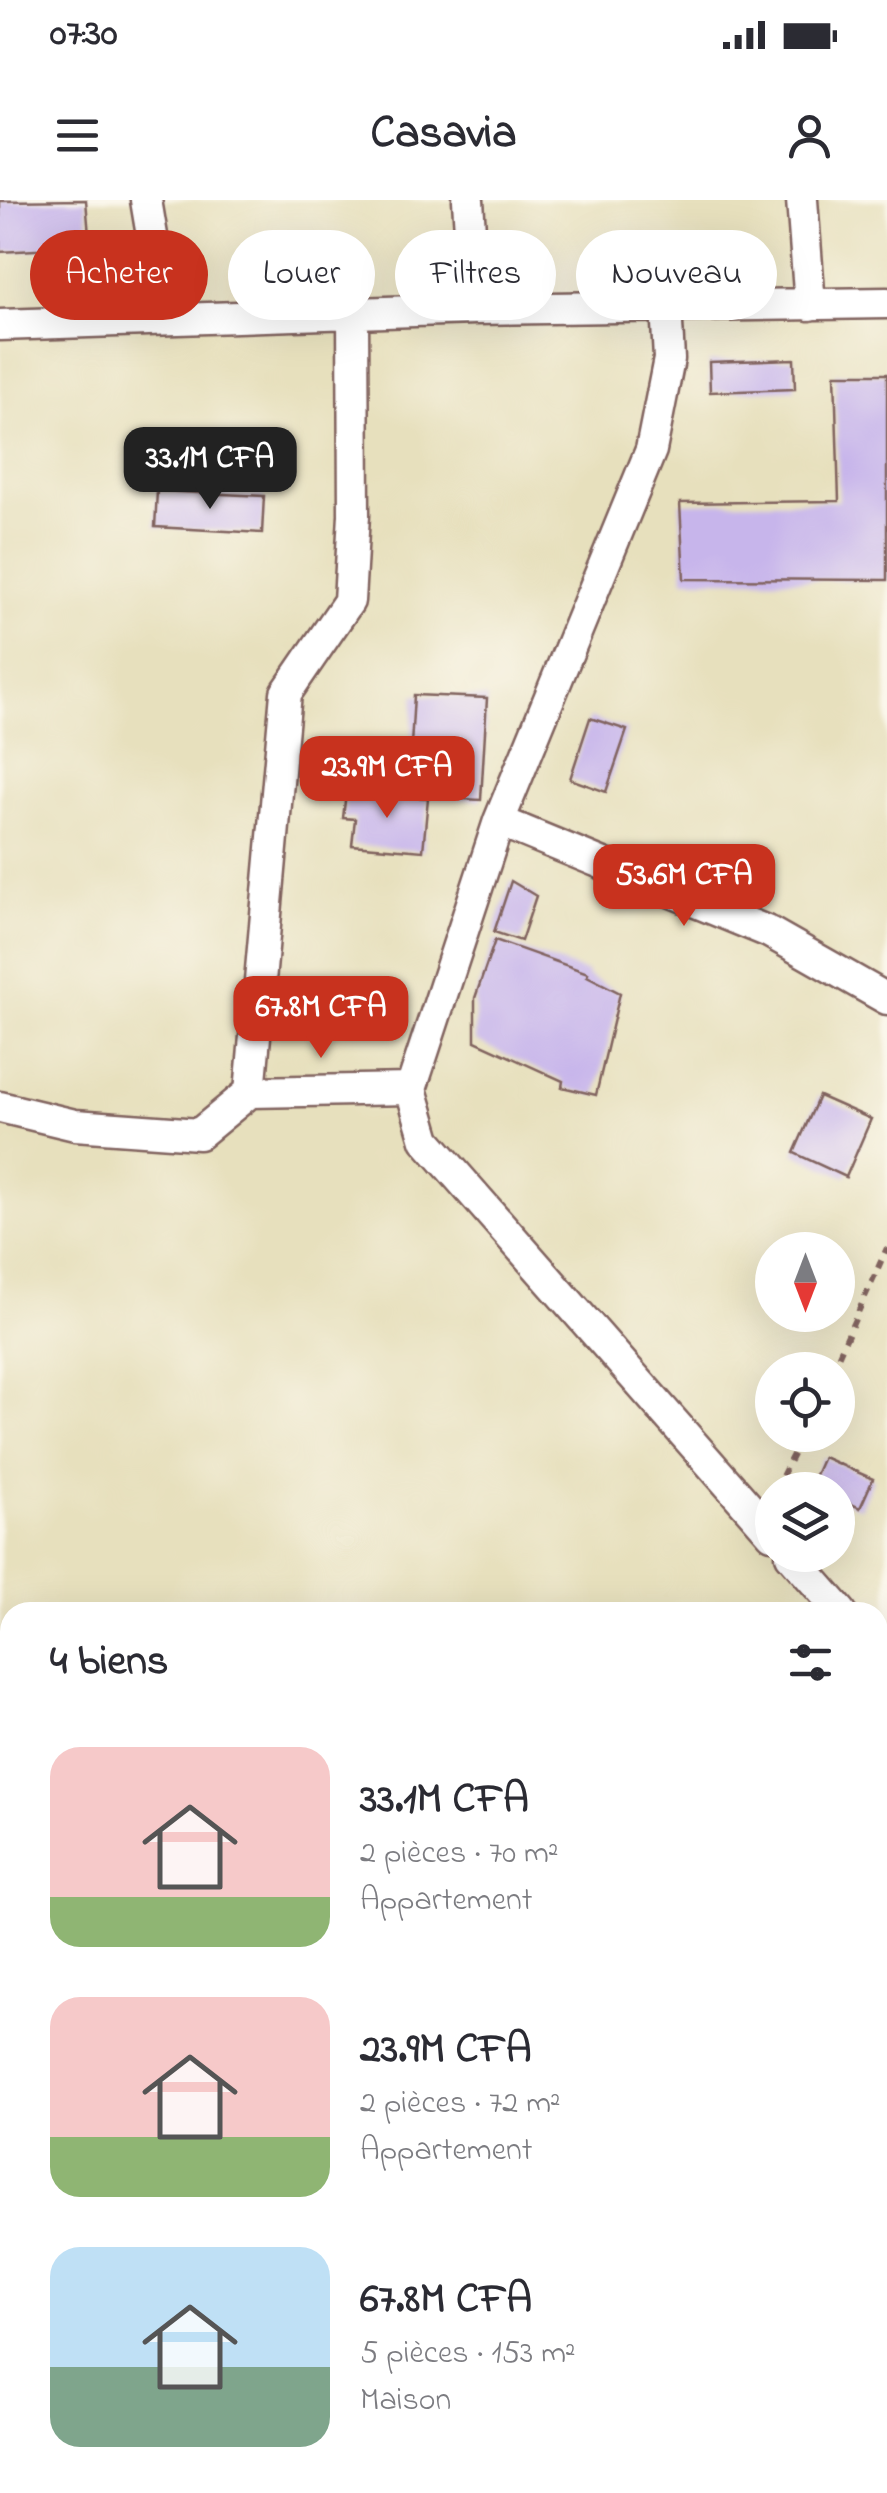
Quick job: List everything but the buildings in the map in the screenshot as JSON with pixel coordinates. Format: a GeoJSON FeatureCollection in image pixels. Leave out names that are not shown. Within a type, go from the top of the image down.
{"type":"FeatureCollection","features":[{"type":"Feature","properties":{"kind":"street"},"geometry":{"type":"LineString","coordinates":[[146,200],[151,230]]}},
{"type":"Feature","properties":{"kind":"street"},"geometry":{"type":"LineString","coordinates":[[468,200],[470,230]]}},
{"type":"Feature","properties":{"kind":"street"},"geometry":{"type":"LineString","coordinates":[[802,200],[810,305]]}},
{"type":"Feature","properties":{"kind":"street"},"geometry":{"type":"LineString","coordinates":[[777,305],[887,303]]}},
{"type":"Feature","properties":{"kind":"street"},"geometry":{"type":"LineString","coordinates":[[0,325],[138,320]]}},
{"type":"Feature","properties":{"kind":"street"},"geometry":{"type":"LineString","coordinates":[[250,1092],[286,693],[350,601],[354,320]]}},
{"type":"Feature","properties":{"kind":"street"},"geometry":{"type":"LineString","coordinates":[[667,320],[669,359],[651,450],[500,821],[411,1089],[426,1140],[755,1515]]}},
{"type":"Feature","properties":{"kind":"street"},"geometry":{"type":"LineString","coordinates":[[500,821],[769,932],[887,999]]}},
{"type":"Feature","properties":{"kind":"street"},"geometry":{"type":"LineString","coordinates":[[0,1107],[74,1125],[199,1134],[250,1092],[411,1089]]}},
{"type":"Feature","properties":{"kind":"street"},"geometry":{"type":"LineString","coordinates":[[806,1572],[832,1602]]}},
{"type":"Feature","properties":{"kind":"path"},"geometry":{"type":"LineString","coordinates":[[840,1352],[887,1248]]}}]}
